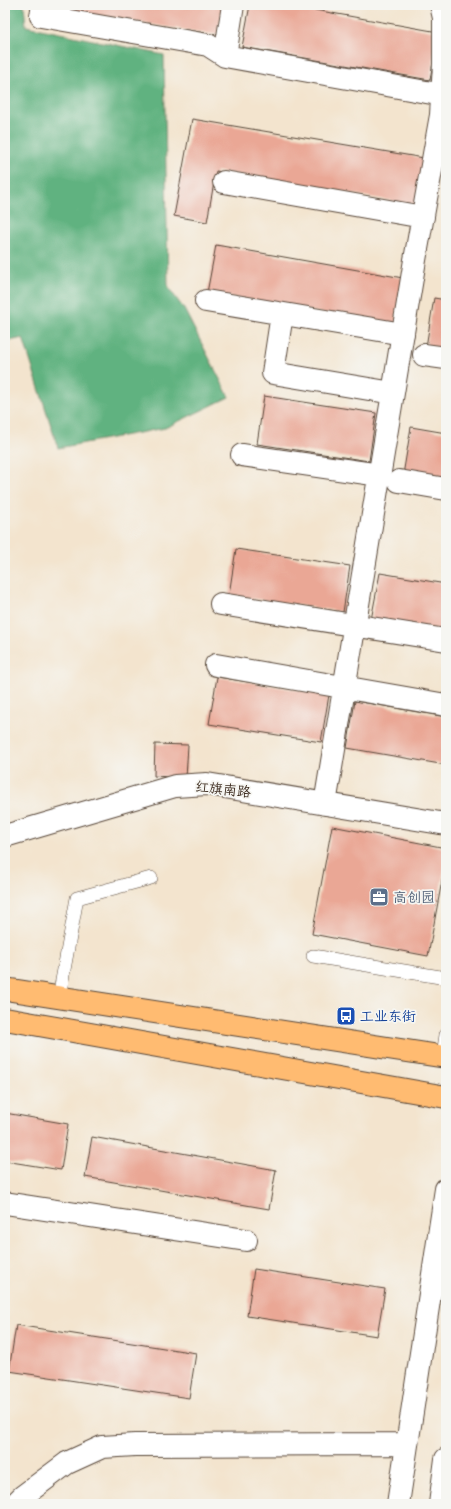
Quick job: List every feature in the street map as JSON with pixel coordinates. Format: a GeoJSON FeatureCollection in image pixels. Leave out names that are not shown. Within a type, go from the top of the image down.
{"type":"FeatureCollection","features":[{"type":"Feature","properties":{"kind":"main road"},"geometry":{"type":"LineString","coordinates":[[5,989],[444,1057]]}},
{"type":"Feature","properties":{"kind":"main road"},"geometry":{"type":"LineString","coordinates":[[5,1019],[446,1097]]}},
{"type":"Feature","properties":{"kind":"street"},"geometry":{"type":"LineString","coordinates":[[43,5],[41,16],[208,45],[225,56],[442,95]]}},
{"type":"Feature","properties":{"kind":"street"},"geometry":{"type":"LineString","coordinates":[[225,56],[233,5]]}},
{"type":"Feature","properties":{"kind":"street"},"geometry":{"type":"LineString","coordinates":[[325,804],[354,625],[389,478],[393,393],[441,115],[444,18],[441,5]]}},
{"type":"Feature","properties":{"kind":"street"},"geometry":{"type":"LineString","coordinates":[[224,182],[423,217]]}},
{"type":"Feature","properties":{"kind":"street"},"geometry":{"type":"LineString","coordinates":[[206,301],[403,334]]}},
{"type":"Feature","properties":{"kind":"street"},"geometry":{"type":"LineString","coordinates":[[282,314],[273,373],[393,393]]}},
{"type":"Feature","properties":{"kind":"street"},"geometry":{"type":"LineString","coordinates":[[424,355],[446,358]]}},
{"type":"Feature","properties":{"kind":"street"},"geometry":{"type":"LineString","coordinates":[[242,455],[389,478],[446,489]]}},
{"type":"Feature","properties":{"kind":"street"},"geometry":{"type":"LineString","coordinates":[[221,604],[446,640]]}},
{"type":"Feature","properties":{"kind":"street"},"geometry":{"type":"LineString","coordinates":[[216,665],[446,705]]}},
{"type":"Feature","properties":{"kind":"street","name":"红旗南路"},"geometry":{"type":"LineString","coordinates":[[5,836],[175,786],[207,784],[446,824]]}},
{"type":"Feature","properties":{"kind":"street"},"geometry":{"type":"LineString","coordinates":[[398,1504],[446,1189]]}},
{"type":"Feature","properties":{"kind":"street"},"geometry":{"type":"LineString","coordinates":[[5,1203],[246,1240]]}},
{"type":"Feature","properties":{"kind":"street"},"geometry":{"type":"LineString","coordinates":[[15,1504],[23,1496],[67,1463],[102,1447],[135,1445],[407,1444]]}},
{"type":"Feature","properties":{"kind":"street"},"geometry":{"type":"LineString","coordinates":[[440,1504],[446,1459]]}},
{"type":"Feature","properties":{"kind":"lane"},"geometry":{"type":"LineString","coordinates":[[59,997],[77,898],[151,878]]}},
{"type":"Feature","properties":{"kind":"lane"},"geometry":{"type":"LineString","coordinates":[[313,956],[446,978]]}},
{"type":"Feature","properties":{"kind":"lane"},"geometry":{"type":"LineString","coordinates":[[444,1057],[446,1035]]}},
{"type":"Feature","properties":{"kind":"green space"},"geometry":{"type":"Polygon","coordinates":[[[5,5],[24,5],[26,26],[164,55],[168,287],[184,309],[229,397],[165,428],[58,448],[23,338],[5,342],[5,5]]]}},
{"type":"Feature","properties":{"kind":"building"},"geometry":{"type":"Polygon","coordinates":[[[66,5],[223,5],[218,35],[65,11],[66,5]]]}},
{"type":"Feature","properties":{"kind":"building"},"geometry":{"type":"Polygon","coordinates":[[[250,5],[287,5],[438,32],[430,80],[242,47],[250,5]]]}},
{"type":"Feature","properties":{"kind":"building"},"geometry":{"type":"Polygon","coordinates":[[[192,119],[424,158],[416,205],[216,171],[207,222],[174,216],[192,119]]]}},
{"type":"Feature","properties":{"kind":"building"},"geometry":{"type":"Polygon","coordinates":[[[216,245],[403,278],[395,326],[207,293],[216,245]]]}},
{"type":"Feature","properties":{"kind":"building"},"geometry":{"type":"Polygon","coordinates":[[[434,298],[446,300],[446,350],[426,347],[434,298]]]}},
{"type":"Feature","properties":{"kind":"building"},"geometry":{"type":"Polygon","coordinates":[[[264,396],[376,413],[369,461],[257,444],[264,396]]]}},
{"type":"Feature","properties":{"kind":"building"},"geometry":{"type":"Polygon","coordinates":[[[411,427],[446,433],[446,482],[403,475],[411,427]]]}},
{"type":"Feature","properties":{"kind":"building"},"geometry":{"type":"Polygon","coordinates":[[[236,549],[350,566],[343,612],[229,595],[236,549]]]}},
{"type":"Feature","properties":{"kind":"building"},"geometry":{"type":"Polygon","coordinates":[[[380,573],[446,584],[446,633],[371,620],[380,573]]]}},
{"type":"Feature","properties":{"kind":"building"},"geometry":{"type":"Polygon","coordinates":[[[217,677],[329,695],[321,742],[209,724],[217,677]]]}},
{"type":"Feature","properties":{"kind":"building"},"geometry":{"type":"Polygon","coordinates":[[[355,701],[446,717],[446,765],[347,748],[355,701]]]}},
{"type":"Feature","properties":{"kind":"building"},"geometry":{"type":"Polygon","coordinates":[[[155,744],[188,745],[186,778],[154,776],[155,744]]]}},
{"type":"Feature","properties":{"kind":"building","name":"高创园"},"geometry":{"type":"Polygon","coordinates":[[[332,826],[446,848],[446,859],[428,956],[312,934],[332,826]]]}},
{"type":"Feature","properties":{"kind":"building"},"geometry":{"type":"Polygon","coordinates":[[[5,1113],[68,1124],[61,1170],[5,1161],[5,1113]]]}},
{"type":"Feature","properties":{"kind":"building"},"geometry":{"type":"Polygon","coordinates":[[[92,1137],[276,1170],[269,1209],[85,1177],[92,1137]]]}},
{"type":"Feature","properties":{"kind":"building"},"geometry":{"type":"Polygon","coordinates":[[[254,1269],[385,1289],[377,1336],[247,1316],[254,1269]]]}},
{"type":"Feature","properties":{"kind":"building"},"geometry":{"type":"Polygon","coordinates":[[[16,1325],[196,1353],[189,1398],[9,1371],[16,1325]]]}},
{"type":"Feature","properties":{"kind":"place","name":"高创园"},"geometry":{"type":"Point","coordinates":[379,897]}},
{"type":"Feature","properties":{"kind":"place","name":"工业东街"},"geometry":{"type":"Point","coordinates":[346,1016]}}]}
